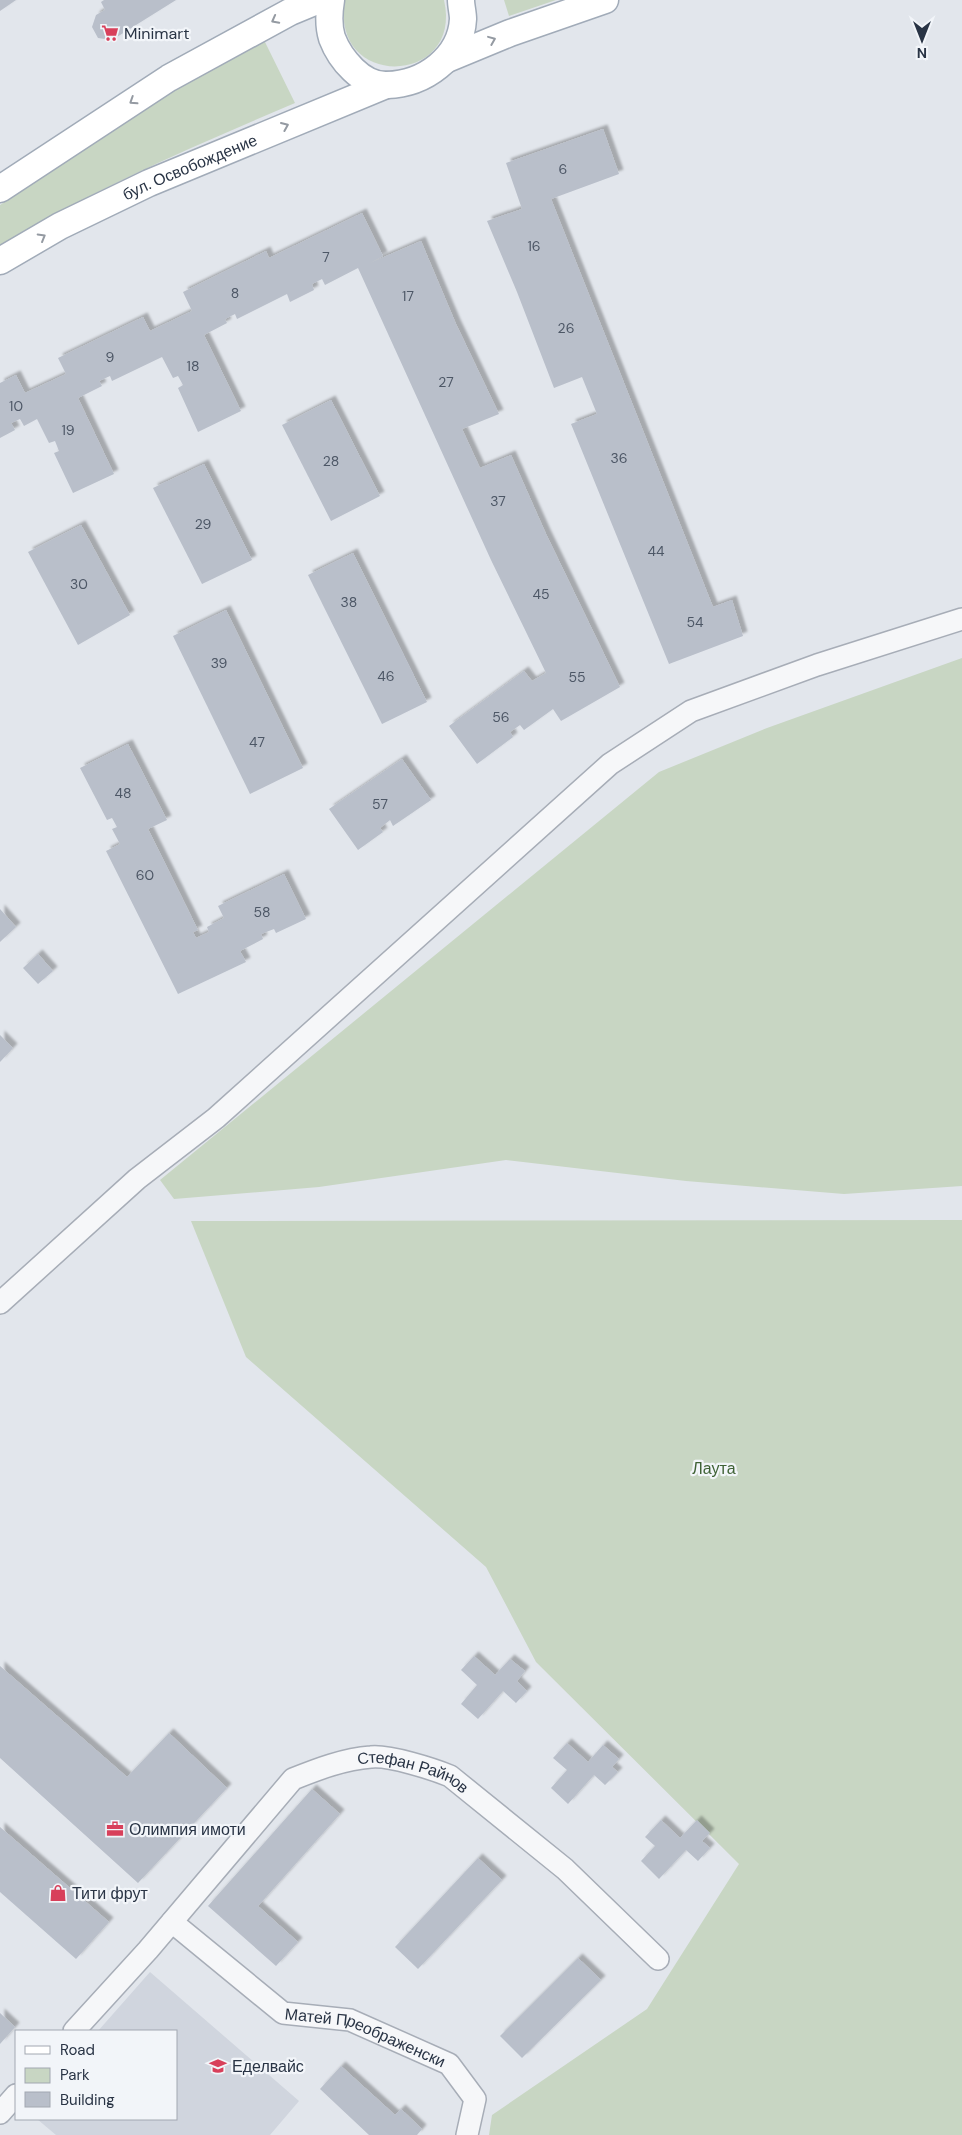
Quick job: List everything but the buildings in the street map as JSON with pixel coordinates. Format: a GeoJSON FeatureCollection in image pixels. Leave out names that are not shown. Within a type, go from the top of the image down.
{"type":"FeatureCollection","features":[{"type":"Feature","properties":{"kind":"main road"},"geometry":{"type":"LineString","coordinates":[[0,189],[169,78],[290,12],[319,0]]}},
{"type":"Feature","properties":{"kind":"main road"},"geometry":{"type":"LineString","coordinates":[[331,0],[329,16],[332,37],[342,56],[367,80],[386,85]]}},
{"type":"Feature","properties":{"kind":"main road"},"geometry":{"type":"LineString","coordinates":[[447,58],[458,40],[463,19],[461,0]]}},
{"type":"Feature","properties":{"kind":"main road"},"geometry":{"type":"LineString","coordinates":[[447,58],[510,33],[605,0]]}},
{"type":"Feature","properties":{"kind":"main road","name":"бул. Освобождение"},"geometry":{"type":"LineString","coordinates":[[0,261],[60,226],[150,183],[386,85],[416,79],[433,71],[447,58]]}},
{"type":"Feature","properties":{"kind":"street"},"geometry":{"type":"LineString","coordinates":[[0,1303],[137,1179],[216,1118],[610,764],[691,711],[817,665],[962,619]]}},
{"type":"Feature","properties":{"kind":"street","name":"Стефан Райнов"},"geometry":{"type":"LineString","coordinates":[[75,2030],[172,1922],[293,1780],[324,1767],[373,1756],[431,1768],[450,1776],[564,1869],[658,1959]]}},
{"type":"Feature","properties":{"kind":"street","name":"Матей Преображенски"},"geometry":{"type":"LineString","coordinates":[[172,1922],[283,2013],[350,2020],[449,2064],[474,2098],[468,2135]]}},
{"type":"Feature","properties":{"kind":"street"},"geometry":{"type":"LineString","coordinates":[[0,2113],[15,2096]]}},
{"type":"Feature","properties":{"kind":"shaded area","name":"Еделвайс"},"geometry":{"type":"Polygon","coordinates":[[[150,1972],[299,2101],[270,2135],[56,2135],[38,2120],[178,2120],[178,2030],[99,2030],[150,1972]]]}},
{"type":"Feature","properties":{"kind":"green space"},"geometry":{"type":"Polygon","coordinates":[[[345,0],[444,0],[445,28],[435,49],[417,62],[396,66],[375,63],[357,50],[345,30],[345,0]]]}},
{"type":"Feature","properties":{"kind":"green space"},"geometry":{"type":"Polygon","coordinates":[[[504,0],[556,0],[509,16],[504,0]]]}},
{"type":"Feature","properties":{"kind":"green space"},"geometry":{"type":"Polygon","coordinates":[[[264,40],[295,103],[182,152],[108,187],[0,245],[0,205],[146,106],[264,40]]]}},
{"type":"Feature","properties":{"kind":"green space"},"geometry":{"type":"Polygon","coordinates":[[[962,658],[962,1186],[844,1194],[686,1181],[506,1160],[319,1187],[174,1199],[160,1180],[659,772],[767,728],[962,658]]]}},
{"type":"Feature","properties":{"kind":"green space","name":"Лаута"},"geometry":{"type":"Polygon","coordinates":[[[962,1220],[962,2135],[489,2135],[492,2115],[647,2009],[739,1864],[536,1662],[486,1567],[246,1357],[191,1221],[962,1220]]]}},
{"type":"Feature","properties":{"kind":"place","name":"Minimart"},"geometry":{"type":"Point","coordinates":[110,33]}},
{"type":"Feature","properties":{"kind":"place","name":"Олимпия имоти"},"geometry":{"type":"Point","coordinates":[115,1829]}},
{"type":"Feature","properties":{"kind":"place","name":"Тити фрут"},"geometry":{"type":"Point","coordinates":[58,1893]}},
{"type":"Feature","properties":{"kind":"place","name":"Еделвайс"},"geometry":{"type":"Point","coordinates":[218,2066]}}]}
